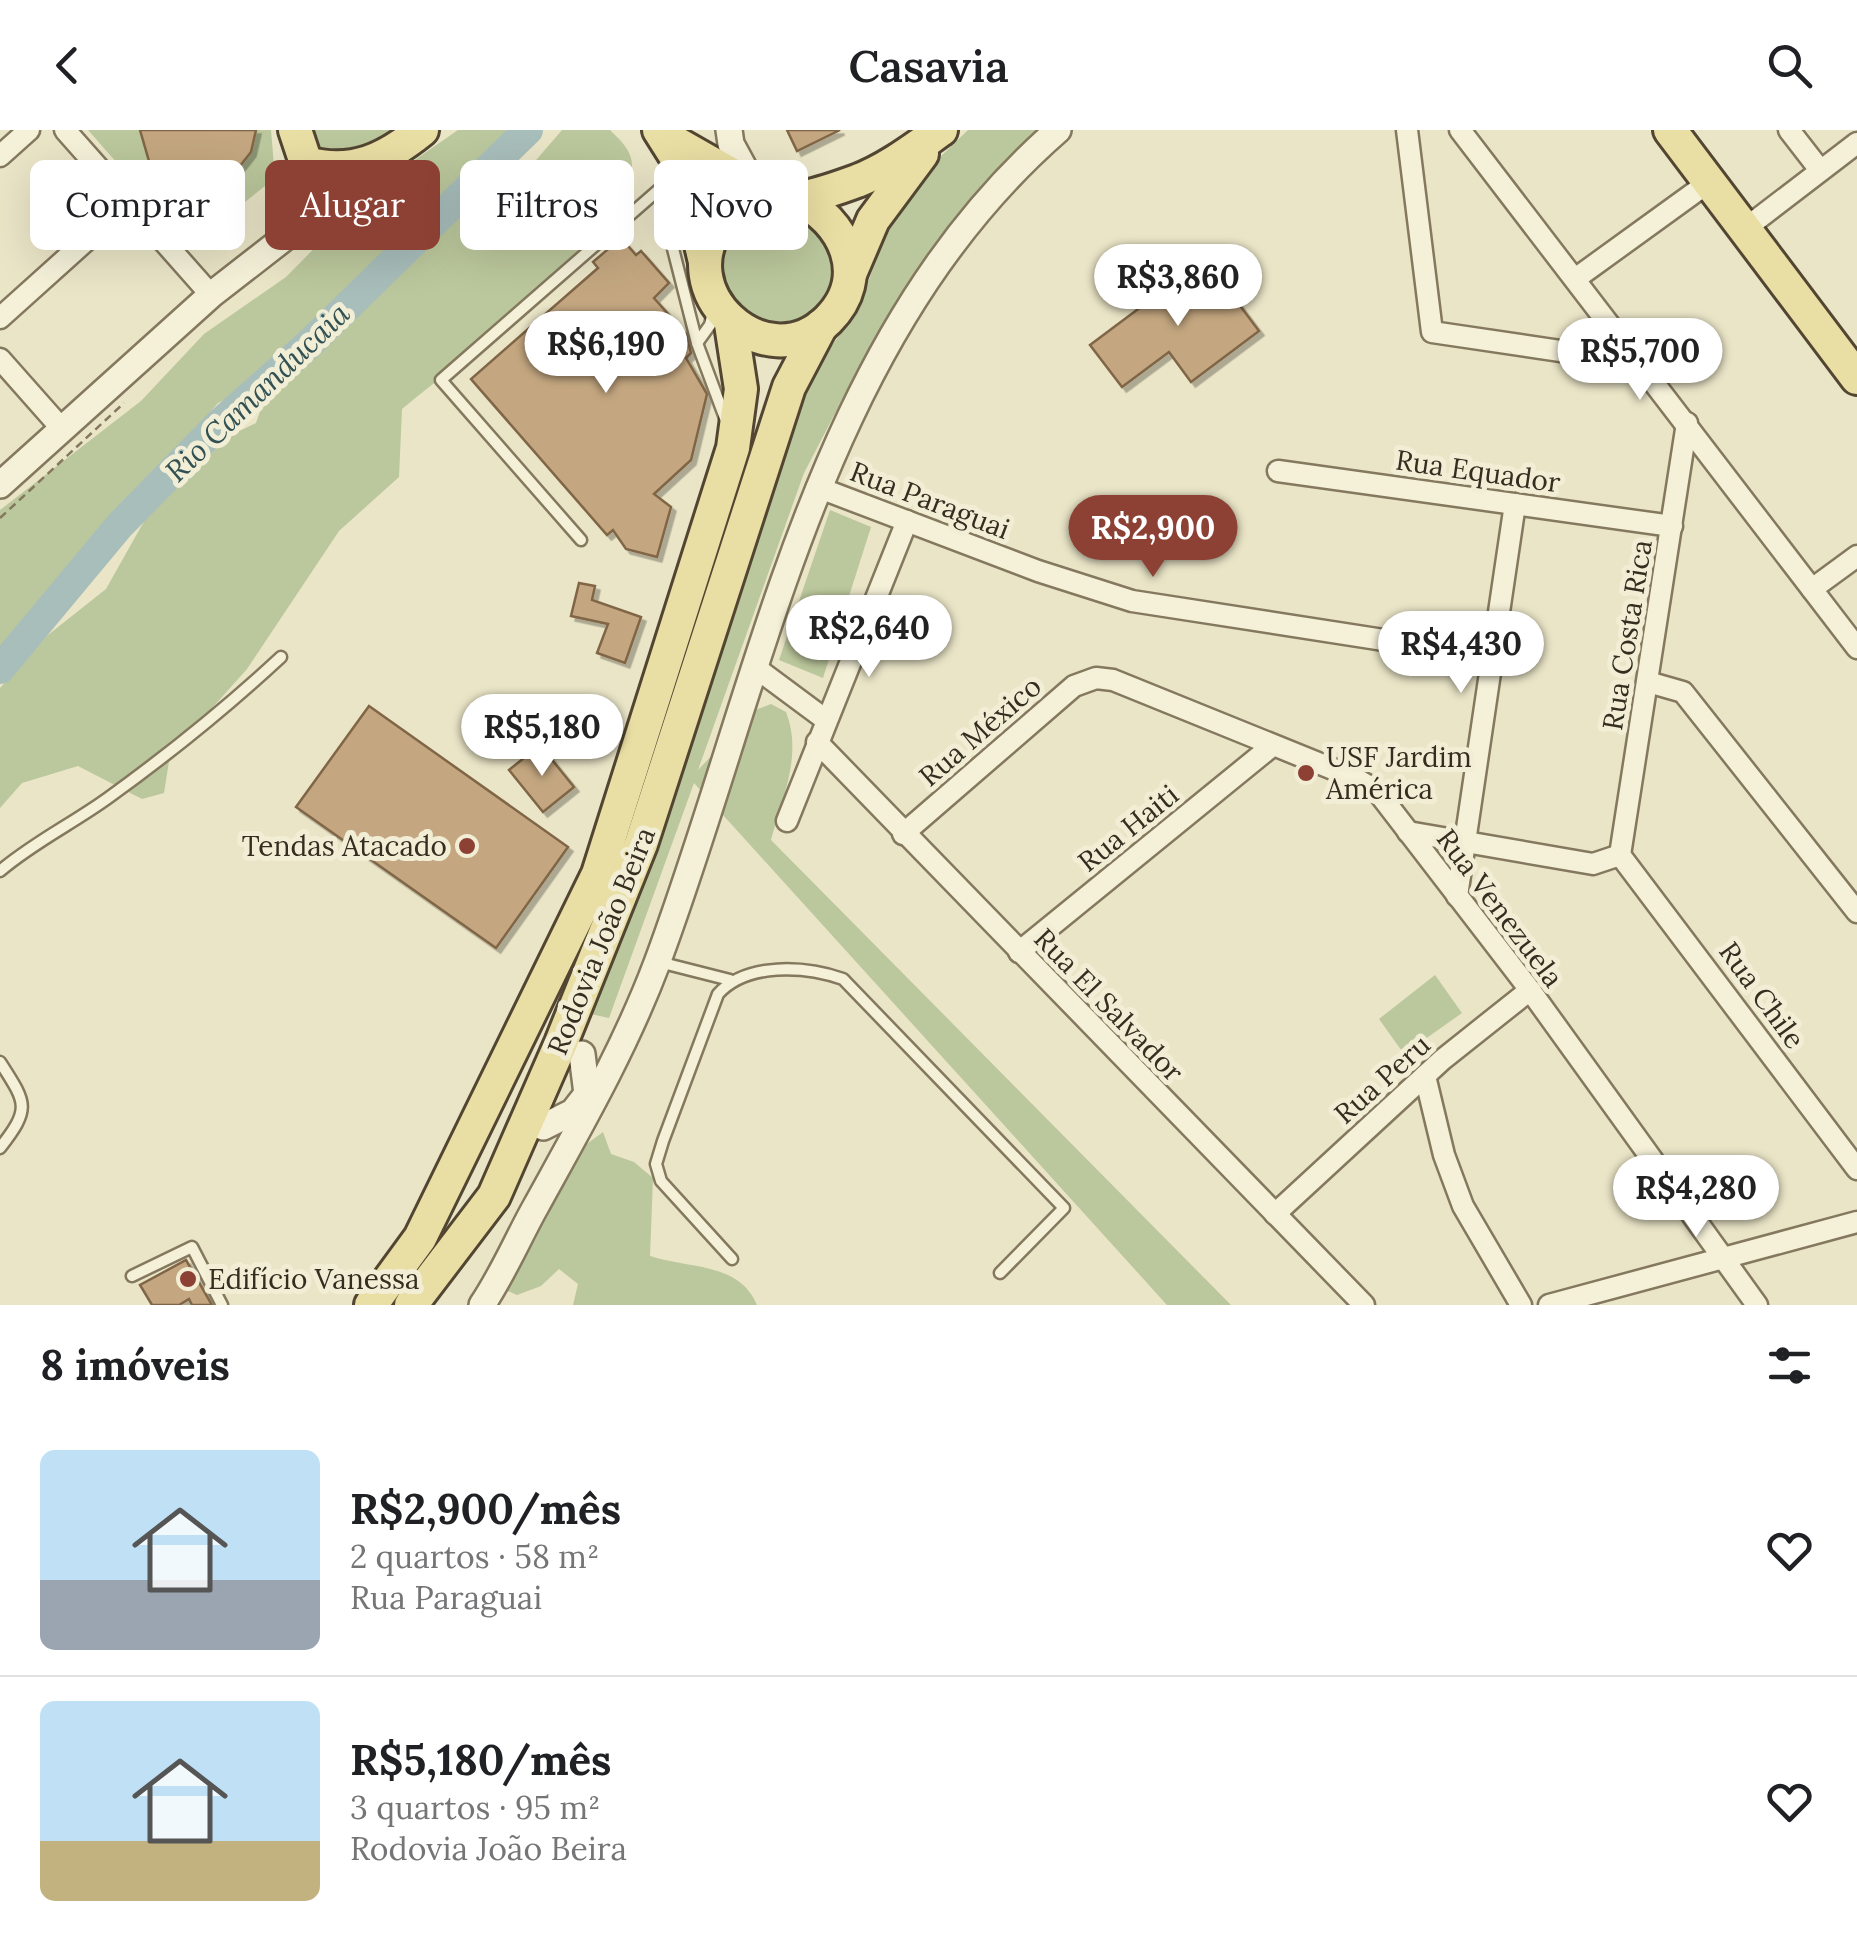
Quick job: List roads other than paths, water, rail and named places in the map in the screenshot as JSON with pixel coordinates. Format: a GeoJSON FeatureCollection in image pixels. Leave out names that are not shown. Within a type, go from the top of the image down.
{"type":"FeatureCollection","features":[{"type":"Feature","properties":{"kind":"main road"},"geometry":{"type":"LineString","coordinates":[[295,130],[305,160]]}},
{"type":"Feature","properties":{"kind":"main road"},"geometry":{"type":"LineString","coordinates":[[374,160],[394,153],[422,130]]}},
{"type":"Feature","properties":{"kind":"main road"},"geometry":{"type":"LineString","coordinates":[[808,189],[857,181],[890,165],[942,130]]}},
{"type":"Feature","properties":{"kind":"main road"},"geometry":{"type":"LineString","coordinates":[[703,250],[723,314],[752,336],[776,340],[800,337],[821,326],[841,303],[873,220],[942,130]]}},
{"type":"Feature","properties":{"kind":"main road"},"geometry":{"type":"LineString","coordinates":[[1670,130],[1854,367]]}},
{"type":"Feature","properties":{"kind":"main road"},"geometry":{"type":"LineString","coordinates":[[662,133],[714,160]]}},
{"type":"Feature","properties":{"kind":"main road"},"geometry":{"type":"LineString","coordinates":[[662,133],[678,160]]}},
{"type":"Feature","properties":{"kind":"main road"},"geometry":{"type":"LineString","coordinates":[[808,205],[820,209],[837,226],[848,249],[850,274]]}},
{"type":"Feature","properties":{"kind":"main road"},"geometry":{"type":"LineString","coordinates":[[705,262],[708,250]]}},
{"type":"Feature","properties":{"kind":"main road","name":"Rodovia João Beira"},"geometry":{"type":"LineString","coordinates":[[371,1305],[420,1238],[520,1038],[615,830],[733,448],[741,389],[723,314]]}},
{"type":"Feature","properties":{"kind":"main road","name":"Rodovia João Beira"},"geometry":{"type":"LineString","coordinates":[[410,1305],[494,1196],[572,1048],[778,418],[821,326]]}},
{"type":"Feature","properties":{"kind":"main road"},"geometry":{"type":"LineString","coordinates":[[520,1038],[572,1048]]}},
{"type":"Feature","properties":{"kind":"main road"},"geometry":{"type":"LineString","coordinates":[[498,1084],[536,1121]]}},
{"type":"Feature","properties":{"kind":"street"},"geometry":{"type":"LineString","coordinates":[[0,156],[29,130]]}},
{"type":"Feature","properties":{"kind":"street"},"geometry":{"type":"LineString","coordinates":[[65,130],[92,160]]}},
{"type":"Feature","properties":{"kind":"street"},"geometry":{"type":"LineString","coordinates":[[729,130],[731,144],[746,160]]}},
{"type":"Feature","properties":{"kind":"street"},"geometry":{"type":"LineString","coordinates":[[492,1302],[616,1063],[658,961],[817,487],[895,327],[990,200],[1058,130]]}},
{"type":"Feature","properties":{"kind":"street"},"geometry":{"type":"LineString","coordinates":[[1407,130],[1432,332],[1641,363]]}},
{"type":"Feature","properties":{"kind":"street"},"geometry":{"type":"LineString","coordinates":[[1460,130],[1857,648]]}},
{"type":"Feature","properties":{"kind":"street"},"geometry":{"type":"LineString","coordinates":[[1789,130],[1820,170]]}},
{"type":"Feature","properties":{"kind":"street"},"geometry":{"type":"LineString","coordinates":[[1746,228],[1857,143]]}},
{"type":"Feature","properties":{"kind":"street"},"geometry":{"type":"LineString","coordinates":[[385,160],[394,153]]}},
{"type":"Feature","properties":{"kind":"street"},"geometry":{"type":"LineString","coordinates":[[1576,279],[1709,182]]}},
{"type":"Feature","properties":{"kind":"street"},"geometry":{"type":"LineString","coordinates":[[0,318],[76,250]]}},
{"type":"Feature","properties":{"kind":"street"},"geometry":{"type":"LineString","coordinates":[[171,250],[211,295]]}},
{"type":"Feature","properties":{"kind":"street"},"geometry":{"type":"LineString","coordinates":[[0,484],[211,295],[268,250]]}},
{"type":"Feature","properties":{"kind":"street"},"geometry":{"type":"LineString","coordinates":[[0,359],[62,429]]}},
{"type":"Feature","properties":{"kind":"street","name":"Rua Costa Rica"},"geometry":{"type":"LineString","coordinates":[[1620,855],[1687,423]]}},
{"type":"Feature","properties":{"kind":"street","name":"Rua Equador"},"geometry":{"type":"LineString","coordinates":[[1278,471],[1672,526]]}},
{"type":"Feature","properties":{"kind":"street","name":"Rua Paraguai"},"geometry":{"type":"LineString","coordinates":[[817,487],[1038,571],[1132,601],[1492,657]]}},
{"type":"Feature","properties":{"kind":"street"},"geometry":{"type":"LineString","coordinates":[[1457,896],[1515,504]]}},
{"type":"Feature","properties":{"kind":"street"},"geometry":{"type":"LineString","coordinates":[[787,821],[907,521]]}},
{"type":"Feature","properties":{"kind":"street"},"geometry":{"type":"LineString","coordinates":[[1812,588],[1857,556]]}},
{"type":"Feature","properties":{"kind":"street"},"geometry":{"type":"LineString","coordinates":[[756,668],[826,720]]}},
{"type":"Feature","properties":{"kind":"street","name":"Rua Venezuela"},"geometry":{"type":"LineString","coordinates":[[1096,678],[1113,680],[1376,791],[1530,990],[1757,1305]]}},
{"type":"Feature","properties":{"kind":"street","name":"Rua México"},"geometry":{"type":"LineString","coordinates":[[903,834],[1074,686],[1096,678]]}},
{"type":"Feature","properties":{"kind":"street"},"geometry":{"type":"LineString","coordinates":[[1648,682],[1683,692],[1857,912]]}},
{"type":"Feature","properties":{"kind":"street","name":"Rua El Salvador"},"geometry":{"type":"LineString","coordinates":[[817,742],[1364,1305]]}},
{"type":"Feature","properties":{"kind":"street","name":"Rua Haiti"},"geometry":{"type":"LineString","coordinates":[[1019,952],[1272,746]]}},
{"type":"Feature","properties":{"kind":"street"},"geometry":{"type":"LineString","coordinates":[[1408,832],[1593,864],[1620,855]]}},
{"type":"Feature","properties":{"kind":"street","name":"Rua Chile"},"geometry":{"type":"LineString","coordinates":[[1620,855],[1857,1170]]}},
{"type":"Feature","properties":{"kind":"street","name":"Rua Peru"},"geometry":{"type":"LineString","coordinates":[[1275,1214],[1425,1076],[1530,990]]}},
{"type":"Feature","properties":{"kind":"street"},"geometry":{"type":"LineString","coordinates":[[572,1048],[616,1063]]}},
{"type":"Feature","properties":{"kind":"street"},"geometry":{"type":"LineString","coordinates":[[1425,1076],[1444,1155],[1463,1206],[1521,1305]]}},
{"type":"Feature","properties":{"kind":"street"},"geometry":{"type":"LineString","coordinates":[[536,1121],[566,1154]]}},
{"type":"Feature","properties":{"kind":"street"},"geometry":{"type":"LineString","coordinates":[[1548,1305],[1857,1222]]}},
{"type":"Feature","properties":{"kind":"lane"},"geometry":{"type":"LineString","coordinates":[[580,540],[441,380],[654,193]]}},
{"type":"Feature","properties":{"kind":"lane"},"geometry":{"type":"LineString","coordinates":[[673,250],[697,343],[720,400],[733,448]]}},
{"type":"Feature","properties":{"kind":"lane"},"geometry":{"type":"LineString","coordinates":[[697,343],[723,314]]}},
{"type":"Feature","properties":{"kind":"lane"},"geometry":{"type":"LineString","coordinates":[[0,871],[32,843],[104,801],[212,721],[281,657]]}},
{"type":"Feature","properties":{"kind":"lane"},"geometry":{"type":"LineString","coordinates":[[658,961],[730,980]]}},
{"type":"Feature","properties":{"kind":"lane"},"geometry":{"type":"LineString","coordinates":[[732,1259],[661,1181],[656,1164],[718,994],[730,980],[749,973],[818,970],[843,979],[1064,1208],[1000,1273]]}},
{"type":"Feature","properties":{"kind":"lane"},"geometry":{"type":"LineString","coordinates":[[0,1062],[24,1100],[23,1118],[0,1148]]}},
{"type":"Feature","properties":{"kind":"lane"},"geometry":{"type":"LineString","coordinates":[[132,1276],[192,1247],[222,1305]]}},
{"type":"Feature","properties":{"kind":"waterway","name":"Rio Camanducaia"},"geometry":{"type":"LineString","coordinates":[[0,669],[120,525],[220,423],[309,344],[528,130]]}},
{"type":"Feature","properties":{"kind":"place","name":"USF Jardim América"},"geometry":{"type":"Point","coordinates":[1306,773]}},
{"type":"Feature","properties":{"kind":"place","name":"Tendas Atacado"},"geometry":{"type":"Point","coordinates":[467,846]}},
{"type":"Feature","properties":{"kind":"place","name":"Edifício Vanessa"},"geometry":{"type":"Point","coordinates":[188,1279]}}]}
